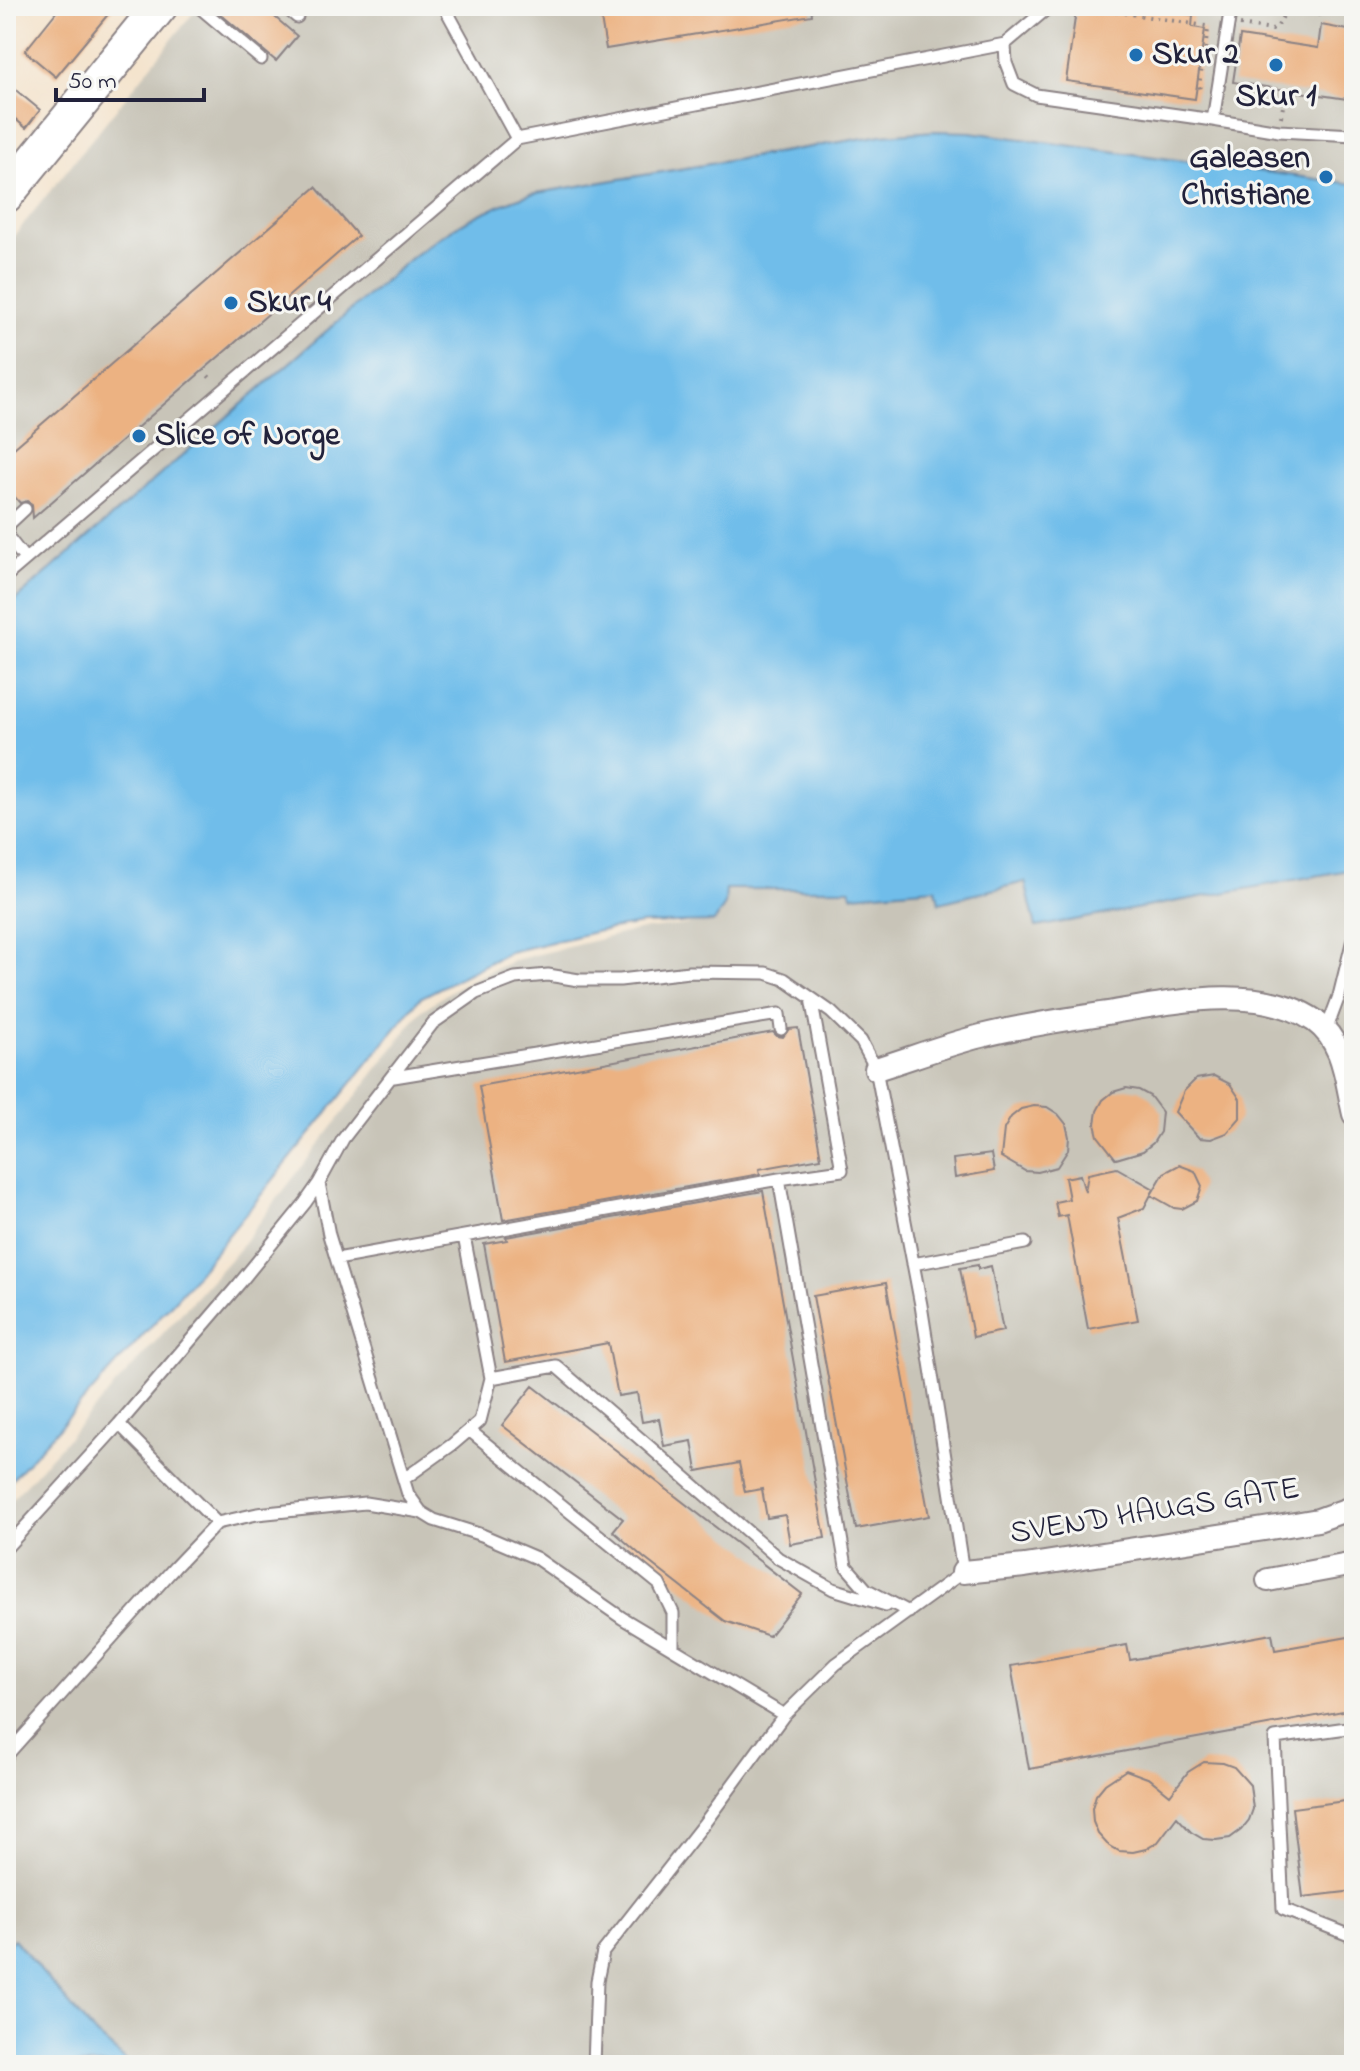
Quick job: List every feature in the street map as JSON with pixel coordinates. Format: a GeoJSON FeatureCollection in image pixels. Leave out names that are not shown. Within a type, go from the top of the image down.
{"type":"FeatureCollection","features":[{"type":"Feature","properties":{"kind":"main road"},"geometry":{"type":"LineString","coordinates":[[6,195],[160,6]]}},
{"type":"Feature","properties":{"kind":"street"},"geometry":{"type":"LineString","coordinates":[[876,1069],[982,1035],[1211,998],[1277,1005],[1300,1012],[1326,1031],[1340,1050],[1354,1114]]}},
{"type":"Feature","properties":{"kind":"street","name":"SVEND HAUGS GATE"},"geometry":{"type":"LineString","coordinates":[[963,1572],[1025,1566],[1283,1526],[1318,1520],[1354,1507]]}},
{"type":"Feature","properties":{"kind":"street"},"geometry":{"type":"LineString","coordinates":[[1268,1580],[1354,1564]]}},
{"type":"Feature","properties":{"kind":"lane"},"geometry":{"type":"LineString","coordinates":[[198,6],[261,59]]}},
{"type":"Feature","properties":{"kind":"lane"},"geometry":{"type":"LineString","coordinates":[[284,6],[297,17]]}},
{"type":"Feature","properties":{"kind":"lane"},"geometry":{"type":"LineString","coordinates":[[444,6],[517,139]]}},
{"type":"Feature","properties":{"kind":"lane"},"geometry":{"type":"LineString","coordinates":[[6,576],[517,139],[1005,44],[1050,6]]}},
{"type":"Feature","properties":{"kind":"lane"},"geometry":{"type":"LineString","coordinates":[[1213,120],[1231,6]]}},
{"type":"Feature","properties":{"kind":"lane"},"geometry":{"type":"LineString","coordinates":[[1005,44],[1006,63],[1014,84],[1036,95],[1279,131],[1354,135]]}},
{"type":"Feature","properties":{"kind":"lane"},"geometry":{"type":"LineString","coordinates":[[25,509],[9,524],[7,536],[25,559]]}},
{"type":"Feature","properties":{"kind":"lane"},"geometry":{"type":"LineString","coordinates":[[1326,1031],[1339,996],[1354,935]]}},
{"type":"Feature","properties":{"kind":"lane"},"geometry":{"type":"LineString","coordinates":[[6,1548],[119,1424],[239,1284],[319,1183],[343,1139],[433,1023],[476,993],[515,978],[548,975],[579,980],[620,980],[689,972],[766,973],[784,979],[831,1012],[861,1041],[876,1069],[913,1264],[963,1572],[836,1664],[784,1715],[603,1952],[597,1981],[594,2065]]}},
{"type":"Feature","properties":{"kind":"lane"},"geometry":{"type":"LineString","coordinates":[[337,1259],[842,1170],[811,998]]}},
{"type":"Feature","properties":{"kind":"lane"},"geometry":{"type":"LineString","coordinates":[[394,1077],[779,1014],[781,1029]]}},
{"type":"Feature","properties":{"kind":"lane"},"geometry":{"type":"LineString","coordinates":[[779,1179],[846,1566],[866,1589],[909,1612]]}},
{"type":"Feature","properties":{"kind":"lane"},"geometry":{"type":"LineString","coordinates":[[319,1183],[337,1259],[408,1494],[421,1512]]}},
{"type":"Feature","properties":{"kind":"lane"},"geometry":{"type":"LineString","coordinates":[[404,1479],[480,1421],[491,1378],[464,1236]]}},
{"type":"Feature","properties":{"kind":"lane"},"geometry":{"type":"LineString","coordinates":[[913,1264],[1025,1243]]}},
{"type":"Feature","properties":{"kind":"lane"},"geometry":{"type":"LineString","coordinates":[[491,1378],[556,1366],[778,1558],[833,1589],[909,1612]]}},
{"type":"Feature","properties":{"kind":"lane"},"geometry":{"type":"LineString","coordinates":[[119,1424],[217,1523]]}},
{"type":"Feature","properties":{"kind":"lane"},"geometry":{"type":"LineString","coordinates":[[469,1430],[659,1584],[673,1613],[673,1648]]}},
{"type":"Feature","properties":{"kind":"lane"},"geometry":{"type":"LineString","coordinates":[[6,1756],[217,1523],[257,1514],[365,1503],[421,1512],[434,1520],[482,1535],[536,1558],[622,1618],[784,1715]]}},
{"type":"Feature","properties":{"kind":"lane"},"geometry":{"type":"LineString","coordinates":[[1354,1727],[1275,1738],[1283,1909],[1354,1937]]}},
{"type":"Feature","properties":{"kind":"path"},"geometry":{"type":"LineString","coordinates":[[1093,8],[1206,26],[1208,30],[1199,85],[1200,90],[1218,93]]}},
{"type":"Feature","properties":{"kind":"path"},"geometry":{"type":"LineString","coordinates":[[1228,24],[1272,30],[1278,26],[1286,9],[1323,15]]}},
{"type":"Feature","properties":{"kind":"path"},"geometry":{"type":"LineString","coordinates":[[1279,131],[1286,91]]}},
{"type":"Feature","properties":{"kind":"shaded area"},"geometry":{"type":"Polygon","coordinates":[[[199,6],[1354,6],[1354,184],[970,132],[882,135],[531,194],[491,207],[6,608],[6,246],[199,6]]]}},
{"type":"Feature","properties":{"kind":"shaded area"},"geometry":{"type":"Polygon","coordinates":[[[1354,869],[1354,2065],[131,2065],[95,2033],[15,1939],[6,1946],[6,1506],[235,1254],[422,1010],[460,985],[515,960],[638,930],[714,922],[726,889],[850,889],[853,895],[937,888],[939,903],[1026,882],[1036,927],[1354,869]]]}},
{"type":"Feature","properties":{"kind":"water"},"geometry":{"type":"Polygon","coordinates":[[[970,132],[1354,184],[1354,869],[1036,927],[1025,882],[939,903],[936,888],[852,895],[850,889],[726,889],[725,905],[714,922],[642,924],[509,952],[420,998],[184,1290],[6,1486],[6,608],[412,257],[468,220],[531,194],[882,135],[970,132]]]}},
{"type":"Feature","properties":{"kind":"water"},"geometry":{"type":"Polygon","coordinates":[[[14,1939],[94,2033],[131,2065],[6,2065],[6,1946],[14,1939]]]}},
{"type":"Feature","properties":{"kind":"building"},"geometry":{"type":"Polygon","coordinates":[[[61,6],[115,6],[56,77],[25,51],[61,6]]]}},
{"type":"Feature","properties":{"kind":"building"},"geometry":{"type":"Polygon","coordinates":[[[211,6],[262,6],[297,36],[276,61],[211,6]]]}},
{"type":"Feature","properties":{"kind":"building"},"geometry":{"type":"Polygon","coordinates":[[[599,6],[811,6],[812,15],[606,49],[599,6]]]}},
{"type":"Feature","properties":{"kind":"building","name":"Skur 2"},"geometry":{"type":"Polygon","coordinates":[[[1091,6],[1132,6],[1193,15],[1192,27],[1205,29],[1195,99],[1066,81],[1076,11],[1090,13],[1091,6]]]}},
{"type":"Feature","properties":{"kind":"building"},"geometry":{"type":"Polygon","coordinates":[[[1321,25],[1354,31],[1354,100],[1233,82],[1240,36],[1318,48],[1321,25]]]}},
{"type":"Feature","properties":{"kind":"building"},"geometry":{"type":"Polygon","coordinates":[[[6,82],[40,110],[26,128],[6,111],[6,82]]]}},
{"type":"Feature","properties":{"kind":"building","name":"Skur 4"},"geometry":{"type":"Polygon","coordinates":[[[316,187],[358,236],[33,518],[32,504],[27,501],[20,503],[6,487],[6,455],[316,187]]]}},
{"type":"Feature","properties":{"kind":"building"},"geometry":{"type":"Polygon","coordinates":[[[798,1028],[821,1158],[759,1169],[760,1174],[503,1220],[479,1086],[773,1032],[783,1037],[789,1029],[798,1028]]]}},
{"type":"Feature","properties":{"kind":"building"},"geometry":{"type":"Polygon","coordinates":[[[1214,1076],[1230,1084],[1240,1099],[1240,1118],[1227,1133],[1211,1139],[1199,1138],[1175,1112],[1184,1091],[1196,1079],[1214,1076]]]}},
{"type":"Feature","properties":{"kind":"building"},"geometry":{"type":"Polygon","coordinates":[[[1126,1088],[1150,1096],[1162,1112],[1160,1132],[1143,1151],[1116,1159],[1098,1136],[1095,1124],[1103,1100],[1113,1092],[1126,1088]]]}},
{"type":"Feature","properties":{"kind":"building"},"geometry":{"type":"Polygon","coordinates":[[[1047,1107],[1058,1114],[1066,1124],[1069,1137],[1068,1150],[1057,1167],[1038,1172],[1025,1171],[1001,1157],[1004,1129],[1011,1117],[1021,1109],[1047,1107]]]}},
{"type":"Feature","properties":{"kind":"building"},"geometry":{"type":"Polygon","coordinates":[[[991,1154],[994,1171],[955,1178],[953,1159],[991,1154]]]}},
{"type":"Feature","properties":{"kind":"building"},"geometry":{"type":"Polygon","coordinates":[[[1179,1165],[1195,1171],[1202,1186],[1197,1201],[1182,1209],[1151,1195],[1164,1173],[1179,1165]]]}},
{"type":"Feature","properties":{"kind":"building"},"geometry":{"type":"Polygon","coordinates":[[[1117,1168],[1154,1189],[1144,1208],[1118,1218],[1138,1320],[1088,1329],[1067,1215],[1058,1217],[1055,1202],[1069,1199],[1065,1178],[1080,1175],[1085,1192],[1088,1174],[1117,1168]]]}},
{"type":"Feature","properties":{"kind":"building"},"geometry":{"type":"Polygon","coordinates":[[[763,1191],[825,1538],[790,1544],[785,1515],[767,1518],[762,1489],[745,1492],[739,1463],[697,1471],[692,1441],[664,1446],[659,1419],[642,1422],[637,1393],[618,1396],[608,1343],[505,1362],[484,1244],[507,1240],[506,1237],[763,1191]]]}},
{"type":"Feature","properties":{"kind":"building"},"geometry":{"type":"Polygon","coordinates":[[[978,1265],[978,1269],[991,1266],[1003,1331],[973,1337],[960,1268],[978,1265]]]}},
{"type":"Feature","properties":{"kind":"building"},"geometry":{"type":"Polygon","coordinates":[[[886,1283],[929,1516],[856,1529],[813,1296],[886,1283]]]}},
{"type":"Feature","properties":{"kind":"building"},"geometry":{"type":"Polygon","coordinates":[[[533,1386],[802,1594],[769,1636],[725,1621],[644,1558],[613,1531],[623,1519],[502,1425],[533,1386]]]}},
{"type":"Feature","properties":{"kind":"building"},"geometry":{"type":"Polygon","coordinates":[[[1272,1634],[1275,1650],[1354,1636],[1354,1709],[1029,1769],[1011,1666],[1127,1645],[1130,1660],[1272,1634]]]}},
{"type":"Feature","properties":{"kind":"building"},"geometry":{"type":"Polygon","coordinates":[[[1204,1762],[1234,1767],[1250,1785],[1253,1809],[1249,1820],[1230,1838],[1203,1839],[1191,1832],[1177,1817],[1158,1842],[1133,1852],[1119,1851],[1098,1834],[1092,1808],[1096,1795],[1105,1784],[1126,1770],[1150,1779],[1170,1795],[1188,1772],[1204,1762]]]}},
{"type":"Feature","properties":{"kind":"building"},"geometry":{"type":"Polygon","coordinates":[[[1353,1800],[1354,1891],[1303,1897],[1292,1808],[1353,1800]]]}},
{"type":"Feature","properties":{"kind":"place","name":"Skur 2"},"geometry":{"type":"Point","coordinates":[1136,55]}},
{"type":"Feature","properties":{"kind":"place","name":"Skur 1"},"geometry":{"type":"Point","coordinates":[1276,65]}},
{"type":"Feature","properties":{"kind":"place","name":"Galeasen Christiane"},"geometry":{"type":"Point","coordinates":[1326,177]}},
{"type":"Feature","properties":{"kind":"place","name":"Skur 4"},"geometry":{"type":"Point","coordinates":[231,303]}},
{"type":"Feature","properties":{"kind":"place","name":"Slice of Norge"},"geometry":{"type":"Point","coordinates":[139,436]}}]}
